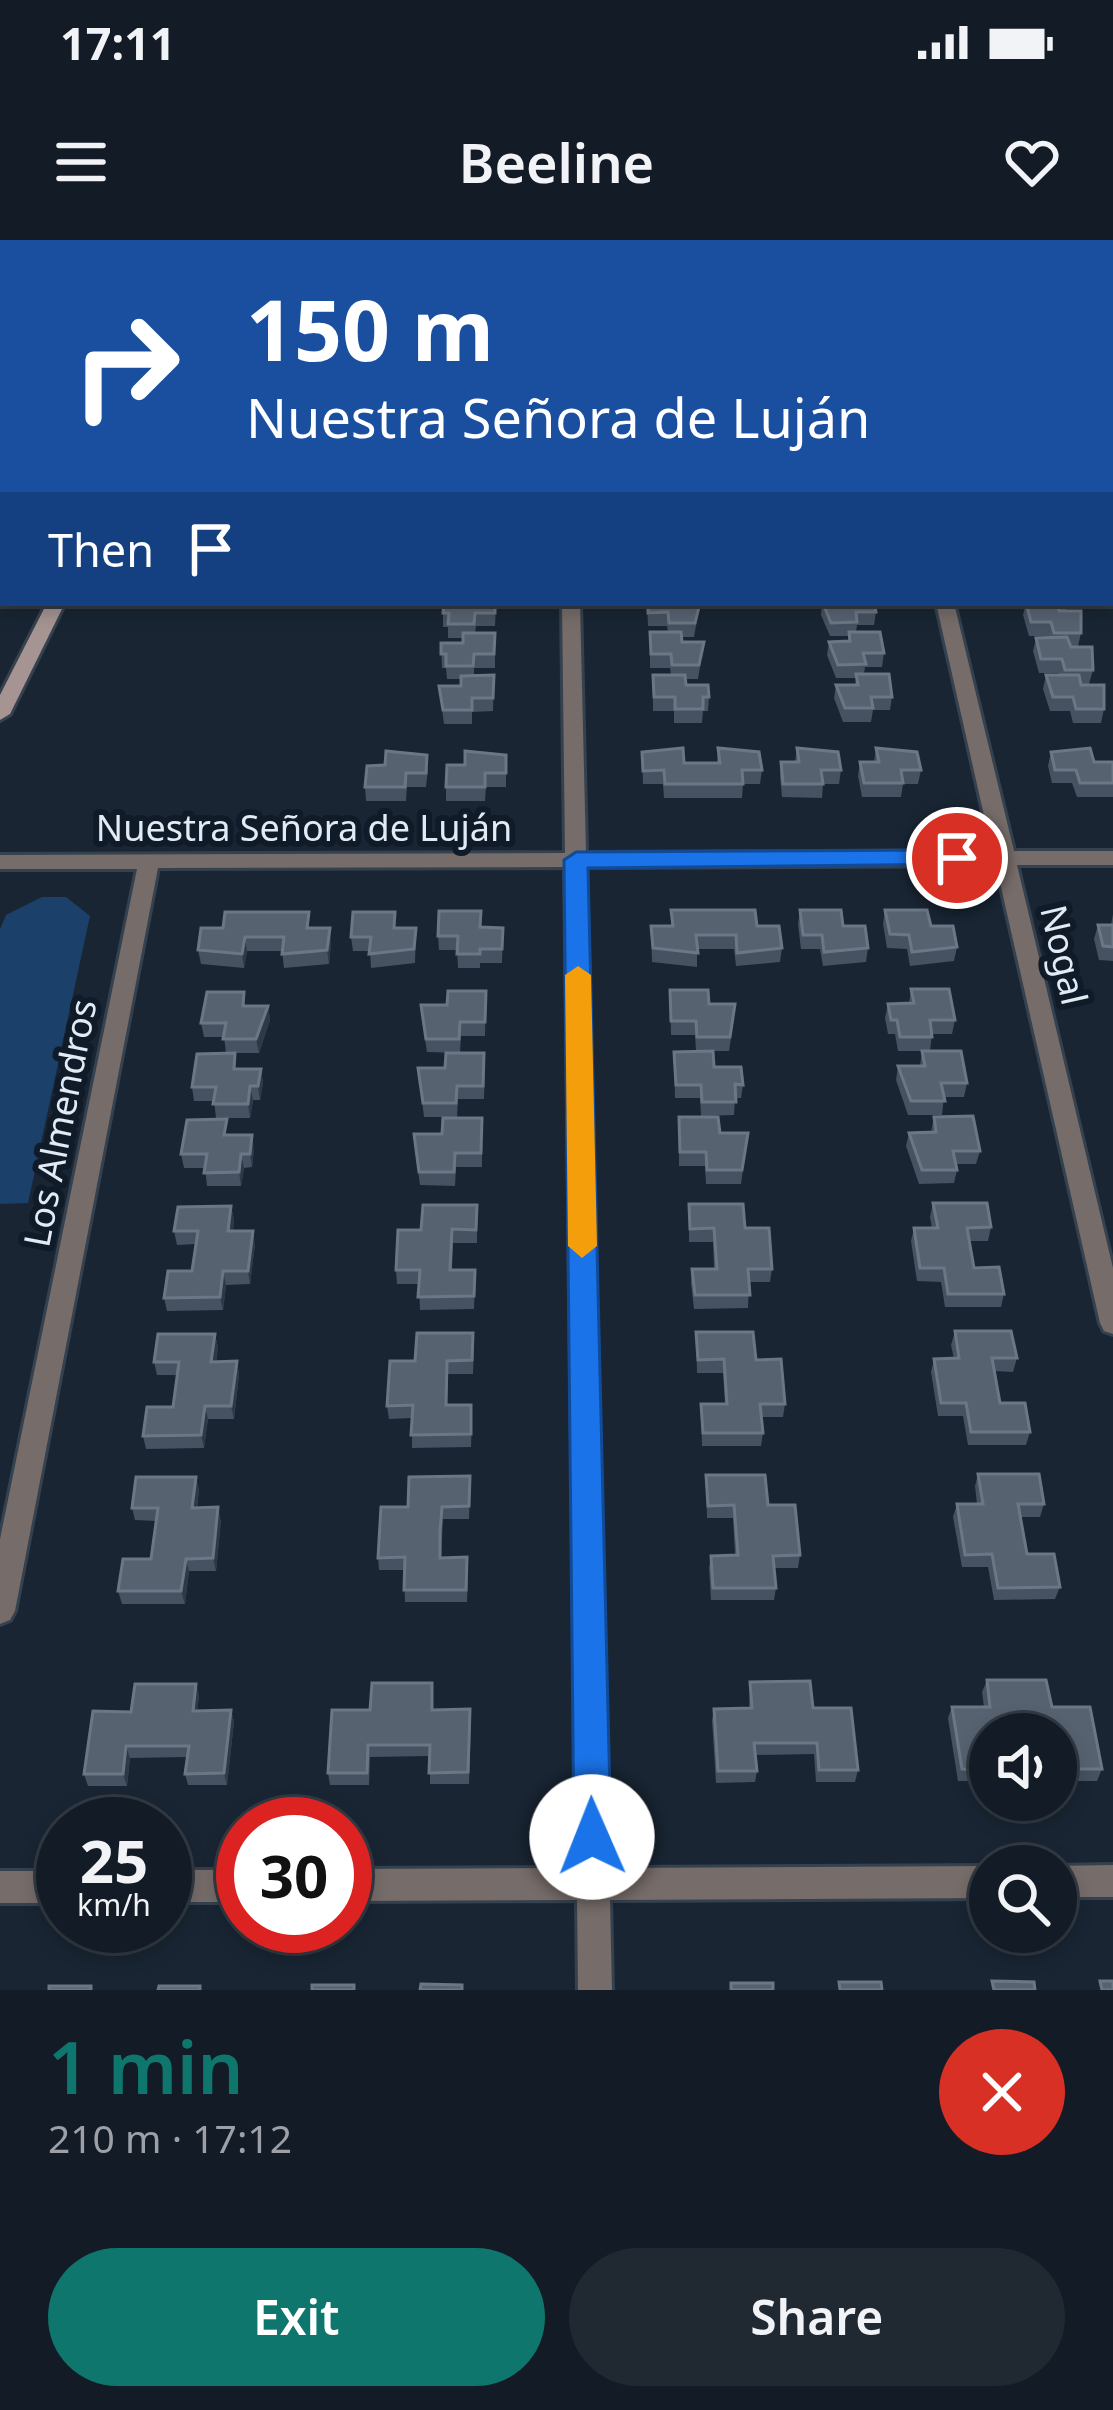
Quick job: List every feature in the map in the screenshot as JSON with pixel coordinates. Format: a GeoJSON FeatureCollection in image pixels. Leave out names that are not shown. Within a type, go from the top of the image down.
{"type":"FeatureCollection","features":[{"type":"Feature","properties":{"kind":"main road"},"geometry":{"type":"LineString","coordinates":[[0,714],[54,606]]}},
{"type":"Feature","properties":{"kind":"street"},"geometry":{"type":"LineString","coordinates":[[571,606],[595,1990]]}},
{"type":"Feature","properties":{"kind":"street","name":"Nogal"},"geometry":{"type":"LineString","coordinates":[[946,606],[1113,1323]]}},
{"type":"Feature","properties":{"kind":"street","name":"Nuestra Señora de Luján"},"geometry":{"type":"LineString","coordinates":[[0,862],[1113,858]]}},
{"type":"Feature","properties":{"kind":"street","name":"Los Almendros"},"geometry":{"type":"LineString","coordinates":[[0,1611],[149,861]]}},
{"type":"Feature","properties":{"kind":"street"},"geometry":{"type":"LineString","coordinates":[[1077,1881],[1113,1881]]}},
{"type":"Feature","properties":{"kind":"street"},"geometry":{"type":"LineString","coordinates":[[372,1885],[969,1882]]}},
{"type":"Feature","properties":{"kind":"street"},"geometry":{"type":"LineString","coordinates":[[0,1887],[36,1887]]}},
{"type":"Feature","properties":{"kind":"shaded area"},"geometry":{"type":"Polygon","coordinates":[[[42,897],[66,897],[90,916],[28,1203],[0,1204],[0,929],[6,915],[42,897]]]}},
{"type":"Feature","properties":{"kind":"building"},"geometry":{"type":"Polygon","coordinates":[[[444,606],[495,606],[495,613],[475,613],[474,624],[448,624],[449,613],[443,613],[444,606]]]}},
{"type":"Feature","properties":{"kind":"building"},"geometry":{"type":"Polygon","coordinates":[[[648,606],[699,606],[695,623],[669,623],[668,612],[648,613],[648,606]]]}},
{"type":"Feature","properties":{"kind":"building"},"geometry":{"type":"Polygon","coordinates":[[[824,606],[875,606],[876,612],[856,612],[857,622],[831,623],[824,606]]]}},
{"type":"Feature","properties":{"kind":"building"},"geometry":{"type":"Polygon","coordinates":[[[1027,606],[1081,611],[1081,633],[1054,633],[1051,622],[1031,622],[1027,606]]]}},
{"type":"Feature","properties":{"kind":"building"},"geometry":{"type":"Polygon","coordinates":[[[650,632],[681,632],[682,642],[704,642],[699,665],[672,665],[671,654],[651,654],[650,632]]]}},
{"type":"Feature","properties":{"kind":"building"},"geometry":{"type":"Polygon","coordinates":[[[849,632],[880,632],[884,653],[863,653],[866,664],[838,665],[829,642],[850,641],[849,632]]]}},
{"type":"Feature","properties":{"kind":"building"},"geometry":{"type":"Polygon","coordinates":[[[463,633],[495,633],[494,654],[474,654],[473,666],[446,666],[441,643],[463,643],[463,633]]]}},
{"type":"Feature","properties":{"kind":"building"},"geometry":{"type":"Polygon","coordinates":[[[1067,637],[1071,647],[1092,647],[1093,670],[1065,670],[1062,659],[1041,659],[1036,638],[1067,637]]]}},
{"type":"Feature","properties":{"kind":"building"},"geometry":{"type":"Polygon","coordinates":[[[856,674],[889,674],[892,697],[871,697],[873,708],[845,708],[836,685],[858,685],[856,674]]]}},
{"type":"Feature","properties":{"kind":"building"},"geometry":{"type":"Polygon","coordinates":[[[494,675],[493,698],[472,698],[472,710],[443,710],[439,686],[461,686],[461,676],[494,675]]]}},
{"type":"Feature","properties":{"kind":"building"},"geometry":{"type":"Polygon","coordinates":[[[653,675],[685,675],[686,685],[708,685],[703,709],[675,709],[675,697],[654,697],[653,675]]]}},
{"type":"Feature","properties":{"kind":"building"},"geometry":{"type":"Polygon","coordinates":[[[1046,675],[1079,675],[1081,685],[1104,685],[1104,709],[1076,709],[1073,697],[1053,697],[1046,675]]]}},
{"type":"Feature","properties":{"kind":"building"},"geometry":{"type":"Polygon","coordinates":[[[683,748],[684,763],[720,763],[718,748],[759,752],[762,770],[742,770],[743,784],[665,784],[664,770],[643,771],[642,752],[683,748]]]}},
{"type":"Feature","properties":{"kind":"building"},"geometry":{"type":"Polygon","coordinates":[[[797,748],[838,752],[841,770],[821,770],[823,784],[783,784],[781,762],[799,762],[797,748]]]}},
{"type":"Feature","properties":{"kind":"building"},"geometry":{"type":"Polygon","coordinates":[[[876,748],[917,752],[921,770],[901,770],[903,783],[864,783],[860,762],[879,762],[876,748]]]}},
{"type":"Feature","properties":{"kind":"building"},"geometry":{"type":"Polygon","coordinates":[[[1090,748],[1094,762],[1113,762],[1113,783],[1080,783],[1076,770],[1055,770],[1051,752],[1090,748]]]}},
{"type":"Feature","properties":{"kind":"building"},"geometry":{"type":"Polygon","coordinates":[[[386,751],[427,755],[426,773],[406,773],[405,787],[365,787],[367,766],[385,765],[386,751]]]}},
{"type":"Feature","properties":{"kind":"building"},"geometry":{"type":"Polygon","coordinates":[[[465,751],[506,755],[506,773],[485,773],[485,787],[446,787],[447,765],[465,765],[465,751]]]}},
{"type":"Feature","properties":{"kind":"building"},"geometry":{"type":"Polygon","coordinates":[[[671,910],[755,910],[757,926],[779,926],[782,948],[737,953],[736,935],[696,935],[698,953],[653,948],[651,926],[673,926],[671,910]]]}},
{"type":"Feature","properties":{"kind":"building"},"geometry":{"type":"Polygon","coordinates":[[[800,910],[841,910],[843,926],[865,926],[868,948],[824,952],[822,935],[803,935],[800,910]]]}},
{"type":"Feature","properties":{"kind":"building"},"geometry":{"type":"Polygon","coordinates":[[[885,910],[927,910],[931,926],[953,926],[957,947],[912,952],[909,935],[890,934],[885,910]]]}},
{"type":"Feature","properties":{"kind":"building"},"geometry":{"type":"Polygon","coordinates":[[[439,911],[481,911],[480,927],[503,928],[502,949],[457,954],[458,936],[438,936],[439,911]]]}},
{"type":"Feature","properties":{"kind":"building"},"geometry":{"type":"Polygon","coordinates":[[[225,912],[309,912],[307,928],[330,928],[327,950],[282,954],[284,937],[245,937],[242,954],[198,950],[201,928],[223,928],[225,912]]]}},
{"type":"Feature","properties":{"kind":"building"},"geometry":{"type":"Polygon","coordinates":[[[353,912],[395,912],[394,928],[416,928],[414,949],[369,954],[371,937],[351,937],[353,912]]]}},
{"type":"Feature","properties":{"kind":"building"},"geometry":{"type":"Polygon","coordinates":[[[1098,925],[1113,925],[1113,947],[1103,946],[1098,925]]]}},
{"type":"Feature","properties":{"kind":"building"},"geometry":{"type":"Polygon","coordinates":[[[911,989],[949,989],[955,1020],[930,1020],[932,1037],[900,1037],[888,1004],[914,1003],[911,989]]]}},
{"type":"Feature","properties":{"kind":"building"},"geometry":{"type":"Polygon","coordinates":[[[670,990],[708,990],[709,1004],[735,1004],[730,1037],[697,1037],[696,1021],[671,1021],[670,990]]]}},
{"type":"Feature","properties":{"kind":"building"},"geometry":{"type":"Polygon","coordinates":[[[448,991],[486,991],[485,1022],[460,1022],[459,1039],[426,1039],[421,1005],[447,1005],[448,991]]]}},
{"type":"Feature","properties":{"kind":"building"},"geometry":{"type":"Polygon","coordinates":[[[207,992],[244,992],[243,1006],[268,1006],[256,1039],[223,1039],[226,1023],[201,1023],[207,992]]]}},
{"type":"Feature","properties":{"kind":"building"},"geometry":{"type":"Polygon","coordinates":[[[713,1051],[714,1067],[741,1067],[743,1085],[735,1084],[736,1102],[702,1102],[701,1085],[676,1085],[674,1052],[713,1051]]]}},
{"type":"Feature","properties":{"kind":"building"},"geometry":{"type":"Polygon","coordinates":[[[922,1051],[961,1051],[967,1083],[941,1083],[945,1101],[911,1101],[898,1066],[925,1066],[922,1051]]]}},
{"type":"Feature","properties":{"kind":"building"},"geometry":{"type":"Polygon","coordinates":[[[235,1053],[234,1069],[261,1069],[258,1086],[250,1086],[248,1104],[213,1104],[216,1087],[192,1087],[197,1054],[235,1053]]]}},
{"type":"Feature","properties":{"kind":"building"},"geometry":{"type":"Polygon","coordinates":[[[446,1053],[484,1053],[483,1086],[457,1086],[456,1103],[423,1103],[418,1068],[445,1068],[446,1053]]]}},
{"type":"Feature","properties":{"kind":"building"},"geometry":{"type":"Polygon","coordinates":[[[973,1116],[980,1151],[953,1151],[957,1170],[922,1170],[909,1133],[936,1132],[934,1117],[973,1116]]]}},
{"type":"Feature","properties":{"kind":"building"},"geometry":{"type":"Polygon","coordinates":[[[679,1117],[718,1117],[720,1133],[748,1133],[742,1170],[707,1170],[706,1152],[680,1152],[679,1117]]]}},
{"type":"Feature","properties":{"kind":"building"},"geometry":{"type":"Polygon","coordinates":[[[443,1118],[482,1118],[481,1153],[455,1153],[454,1172],[419,1172],[414,1134],[442,1134],[443,1118]]]}},
{"type":"Feature","properties":{"kind":"building"},"geometry":{"type":"Polygon","coordinates":[[[227,1119],[224,1135],[252,1135],[250,1154],[241,1154],[239,1172],[204,1173],[207,1154],[181,1154],[187,1120],[227,1119]]]}},
{"type":"Feature","properties":{"kind":"building"},"geometry":{"type":"Polygon","coordinates":[[[933,1203],[987,1203],[991,1227],[967,1228],[974,1268],[999,1267],[1004,1294],[948,1294],[944,1268],[920,1268],[914,1228],[938,1228],[933,1203]]]}},
{"type":"Feature","properties":{"kind":"building"},"geometry":{"type":"Polygon","coordinates":[[[689,1204],[743,1204],[745,1228],[769,1228],[772,1269],[748,1269],[750,1295],[695,1295],[692,1269],[717,1269],[714,1228],[690,1229],[689,1204]]]}},
{"type":"Feature","properties":{"kind":"building"},"geometry":{"type":"Polygon","coordinates":[[[423,1205],[477,1205],[476,1230],[452,1229],[450,1270],[475,1270],[474,1296],[418,1297],[420,1270],[396,1270],[398,1230],[421,1230],[423,1205]]]}},
{"type":"Feature","properties":{"kind":"building"},"geometry":{"type":"Polygon","coordinates":[[[231,1206],[228,1231],[253,1231],[248,1271],[223,1271],[220,1297],[164,1298],[168,1271],[192,1271],[198,1231],[174,1231],[178,1207],[231,1206]]]}},
{"type":"Feature","properties":{"kind":"building"},"geometry":{"type":"Polygon","coordinates":[[[955,1331],[1011,1331],[1017,1358],[992,1358],[1000,1403],[1025,1403],[1030,1432],[971,1432],[966,1403],[941,1403],[934,1359],[959,1358],[955,1331]]]}},
{"type":"Feature","properties":{"kind":"building"},"geometry":{"type":"Polygon","coordinates":[[[696,1332],[753,1332],[756,1360],[781,1359],[785,1404],[760,1404],[763,1433],[703,1433],[701,1404],[727,1404],[724,1359],[698,1360],[696,1332]]]}},
{"type":"Feature","properties":{"kind":"building"},"geometry":{"type":"Polygon","coordinates":[[[417,1333],[473,1333],[472,1360],[447,1361],[446,1405],[471,1405],[471,1434],[411,1435],[413,1405],[387,1406],[390,1361],[415,1361],[417,1333]]]}},
{"type":"Feature","properties":{"kind":"building"},"geometry":{"type":"Polygon","coordinates":[[[158,1334],[215,1334],[211,1362],[237,1361],[231,1406],[205,1406],[201,1435],[143,1436],[147,1407],[173,1407],[179,1362],[154,1362],[158,1334]]]}},
{"type":"Feature","properties":{"kind":"building"},"geometry":{"type":"Polygon","coordinates":[[[978,1474],[1039,1474],[1044,1504],[1018,1504],[1027,1554],[1054,1554],[1060,1587],[998,1588],[992,1554],[965,1555],[957,1504],[983,1504],[978,1474]]]}},
{"type":"Feature","properties":{"kind":"building"},"geometry":{"type":"Polygon","coordinates":[[[706,1475],[765,1475],[768,1505],[795,1505],[800,1555],[773,1556],[776,1588],[713,1588],[711,1556],[738,1555],[734,1505],[708,1506],[706,1475]]]}},
{"type":"Feature","properties":{"kind":"building"},"geometry":{"type":"Polygon","coordinates":[[[470,1476],[469,1506],[442,1507],[440,1531],[440,1558],[467,1557],[466,1590],[404,1590],[405,1557],[378,1558],[381,1507],[408,1507],[409,1477],[470,1476]]]}},
{"type":"Feature","properties":{"kind":"building"},"geometry":{"type":"Polygon","coordinates":[[[136,1477],[196,1477],[192,1508],[218,1507],[213,1558],[186,1559],[181,1591],[118,1591],[123,1559],[151,1559],[158,1508],[132,1508],[136,1477]]]}},
{"type":"Feature","properties":{"kind":"building"},"geometry":{"type":"Polygon","coordinates":[[[987,1680],[1046,1680],[1052,1707],[1090,1707],[1102,1769],[1077,1769],[1077,1713],[969,1713],[969,1769],[962,1769],[952,1707],[990,1707],[987,1680]]]}},
{"type":"Feature","properties":{"kind":"building"},"geometry":{"type":"Polygon","coordinates":[[[810,1681],[813,1708],[851,1708],[858,1770],[819,1770],[817,1743],[754,1743],[757,1771],[718,1771],[714,1709],[752,1708],[750,1682],[810,1681]]]}},
{"type":"Feature","properties":{"kind":"building"},"geometry":{"type":"Polygon","coordinates":[[[372,1683],[432,1683],[432,1710],[470,1709],[468,1772],[429,1773],[430,1745],[368,1745],[367,1773],[328,1773],[332,1710],[370,1710],[372,1683]]]}},
{"type":"Feature","properties":{"kind":"building"},"geometry":{"type":"Polygon","coordinates":[[[135,1684],[196,1684],[193,1711],[231,1710],[224,1773],[185,1774],[189,1746],[126,1746],[123,1774],[84,1774],[93,1711],[131,1712],[135,1684]]]}},
{"type":"Feature","properties":{"kind":"building"},"geometry":{"type":"Polygon","coordinates":[[[992,1981],[1034,1982],[1035,1990],[994,1990],[992,1981]]]}},
{"type":"Feature","properties":{"kind":"building"},"geometry":{"type":"Polygon","coordinates":[[[1100,1981],[1113,1981],[1113,1990],[1102,1990],[1100,1981]]]}},
{"type":"Feature","properties":{"kind":"building"},"geometry":{"type":"Polygon","coordinates":[[[839,1982],[881,1982],[882,1990],[840,1990],[839,1982]]]}},
{"type":"Feature","properties":{"kind":"building"},"geometry":{"type":"Polygon","coordinates":[[[731,1983],[773,1983],[773,1990],[731,1990],[731,1983]]]}},
{"type":"Feature","properties":{"kind":"building"},"geometry":{"type":"Polygon","coordinates":[[[421,1984],[462,1985],[462,1990],[420,1990],[421,1984]]]}},
{"type":"Feature","properties":{"kind":"building"},"geometry":{"type":"Polygon","coordinates":[[[312,1985],[354,1985],[354,1990],[312,1990],[312,1985]]]}},
{"type":"Feature","properties":{"kind":"building"},"geometry":{"type":"Polygon","coordinates":[[[49,1986],[91,1986],[91,1990],[49,1990],[49,1986]]]}},
{"type":"Feature","properties":{"kind":"building"},"geometry":{"type":"Polygon","coordinates":[[[159,1986],[200,1986],[200,1990],[158,1990],[159,1986]]]}},
{"type":"Feature","properties":{"kind":"slow traffic"},"geometry":{"type":"LineString","coordinates":[[578,975],[582,1246]]}},
{"type":"Feature","properties":{"kind":"route"},"geometry":{"type":"LineString","coordinates":[[592,1837],[576,860],[957,858]]}}]}
